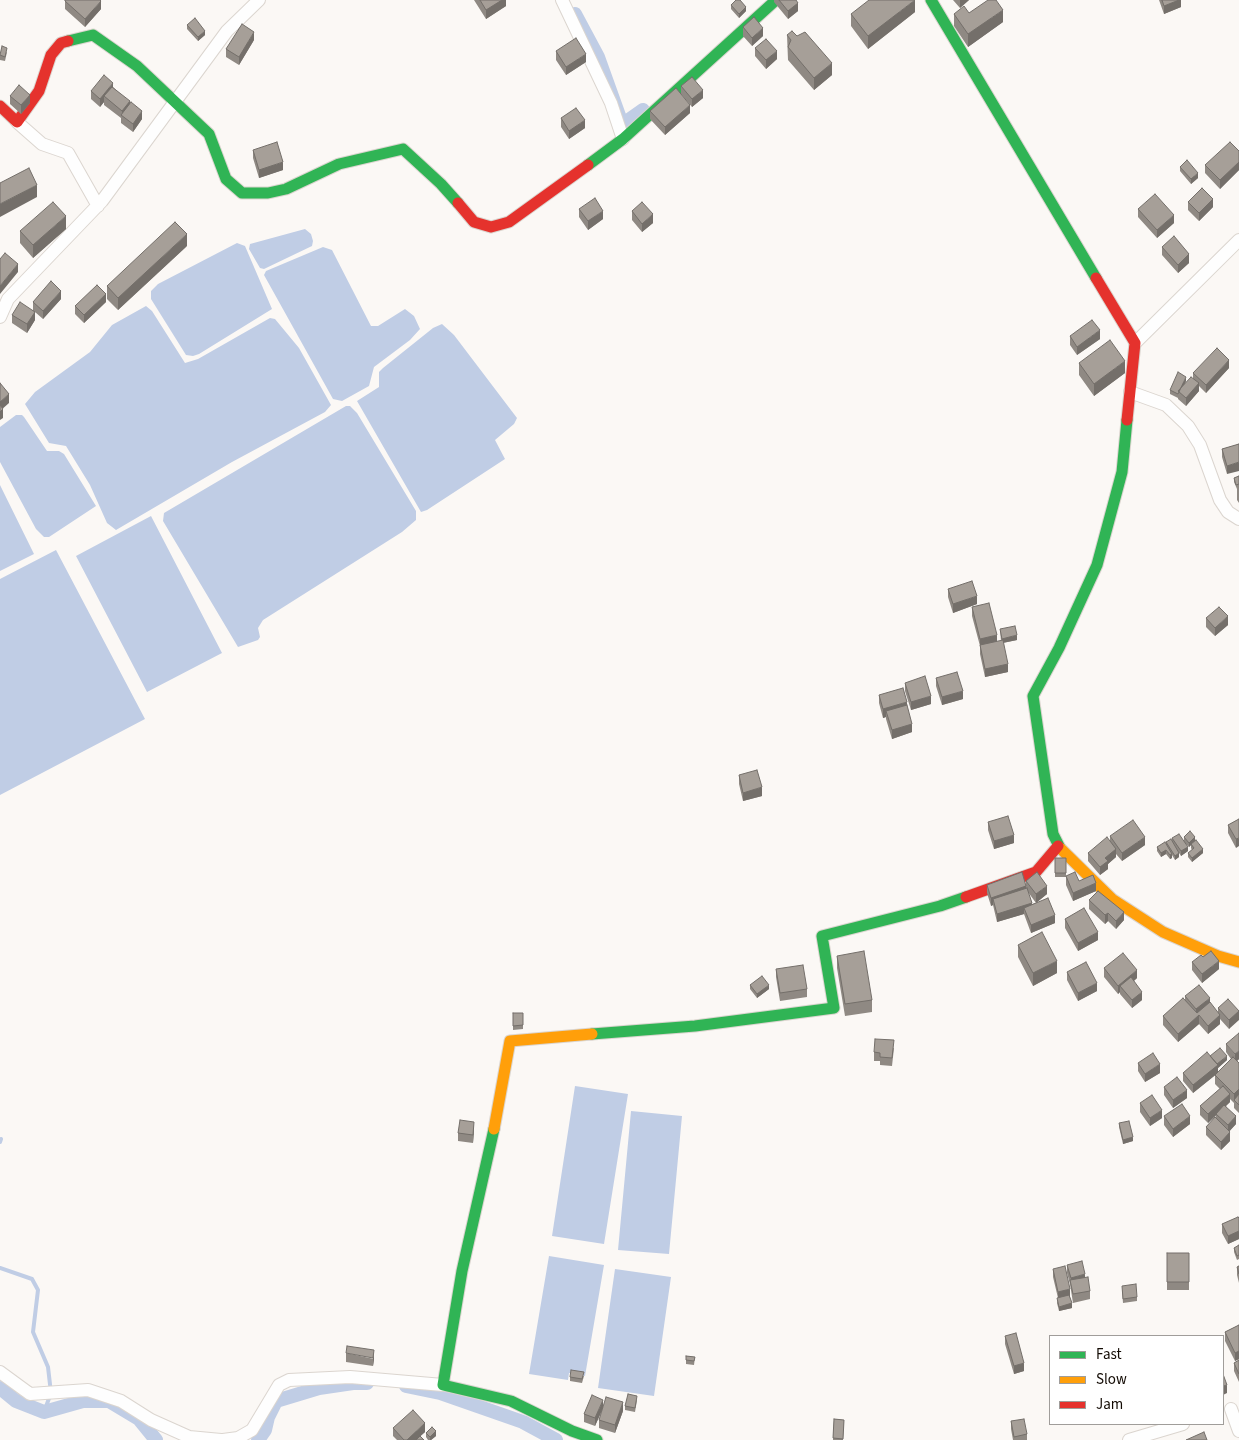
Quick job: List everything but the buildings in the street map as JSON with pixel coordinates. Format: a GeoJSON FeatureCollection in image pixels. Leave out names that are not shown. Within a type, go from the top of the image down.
{"type":"FeatureCollection","features":[{"type":"Feature","properties":{"kind":"street"},"geometry":{"type":"LineString","coordinates":[[0,317],[8,300],[98,206],[227,31],[259,0]]}},
{"type":"Feature","properties":{"kind":"street"},"geometry":{"type":"LineString","coordinates":[[562,0],[611,103],[623,140]]}},
{"type":"Feature","properties":{"kind":"street"},"geometry":{"type":"LineString","coordinates":[[18,122],[40,91],[50,55],[61,43],[93,35],[137,66],[209,134],[226,179],[242,193],[268,193],[286,189],[339,164],[403,149],[441,184],[474,222],[492,227],[508,222],[623,140],[776,0]]}},
{"type":"Feature","properties":{"kind":"street"},"geometry":{"type":"LineString","coordinates":[[931,0],[1135,343],[1122,472],[1097,565],[1059,648],[1033,696],[1053,834],[1058,846],[1112,900],[1163,932],[1218,956],[1239,962]]}},
{"type":"Feature","properties":{"kind":"street"},"geometry":{"type":"LineString","coordinates":[[0,106],[42,144],[68,153],[98,206]]}},
{"type":"Feature","properties":{"kind":"street"},"geometry":{"type":"LineString","coordinates":[[1135,343],[1239,240]]}},
{"type":"Feature","properties":{"kind":"street"},"geometry":{"type":"LineString","coordinates":[[1130,392],[1166,406],[1188,426],[1200,445],[1220,500],[1228,512],[1239,519]]}},
{"type":"Feature","properties":{"kind":"street"},"geometry":{"type":"LineString","coordinates":[[443,1385],[462,1271],[490,1146],[510,1041],[695,1026],[834,1008],[822,936],[940,906],[1036,872],[1058,846]]}},
{"type":"Feature","properties":{"kind":"street"},"geometry":{"type":"LineString","coordinates":[[0,1372],[30,1394],[88,1390],[121,1401],[151,1420],[189,1437],[222,1440],[238,1438],[252,1430],[279,1385],[289,1380],[350,1377],[443,1385],[511,1400],[572,1431],[598,1440]]}},
{"type":"Feature","properties":{"kind":"street"},"geometry":{"type":"LineString","coordinates":[[1231,1408],[1239,1431]]}},
{"type":"Feature","properties":{"kind":"street"},"geometry":{"type":"LineString","coordinates":[[1129,1440],[1180,1425]]}},
{"type":"Feature","properties":{"kind":"water"},"geometry":{"type":"Polygon","coordinates":[[[305,229],[311,234],[312,246],[264,269],[260,268],[249,249],[250,244],[305,229]]]}},
{"type":"Feature","properties":{"kind":"water"},"geometry":{"type":"Polygon","coordinates":[[[237,243],[245,246],[272,309],[199,354],[193,356],[186,355],[151,299],[151,291],[158,284],[237,243]]]}},
{"type":"Feature","properties":{"kind":"water"},"geometry":{"type":"Polygon","coordinates":[[[323,247],[332,250],[371,326],[378,326],[405,309],[414,316],[420,329],[410,340],[374,367],[369,386],[342,401],[333,399],[264,275],[266,271],[323,247]]]}},
{"type":"Feature","properties":{"kind":"water"},"geometry":{"type":"Polygon","coordinates":[[[146,306],[152,311],[185,363],[198,359],[270,318],[275,319],[299,348],[331,405],[325,412],[232,462],[116,530],[107,523],[90,485],[66,446],[49,443],[25,404],[35,392],[90,352],[112,325],[146,306]]]}},
{"type":"Feature","properties":{"kind":"water"},"geometry":{"type":"Polygon","coordinates":[[[442,324],[454,335],[517,418],[514,424],[495,440],[505,459],[427,510],[421,512],[357,401],[379,387],[379,372],[383,368],[433,328],[442,324]]]}},
{"type":"Feature","properties":{"kind":"water"},"geometry":{"type":"Polygon","coordinates":[[[346,406],[350,406],[357,413],[416,511],[416,520],[402,532],[263,620],[258,628],[260,637],[258,640],[238,647],[163,521],[164,513],[346,406]]]}},
{"type":"Feature","properties":{"kind":"water"},"geometry":{"type":"Polygon","coordinates":[[[16,415],[24,417],[47,451],[59,451],[64,454],[96,506],[49,537],[44,537],[36,529],[0,462],[0,427],[16,415]]]}},
{"type":"Feature","properties":{"kind":"water"},"geometry":{"type":"Polygon","coordinates":[[[0,485],[34,554],[0,571],[0,485]]]}},
{"type":"Feature","properties":{"kind":"water"},"geometry":{"type":"Polygon","coordinates":[[[151,516],[222,653],[147,692],[76,556],[151,516]]]}},
{"type":"Feature","properties":{"kind":"water"},"geometry":{"type":"Polygon","coordinates":[[[56,550],[145,719],[0,795],[0,579],[56,550]]]}},
{"type":"Feature","properties":{"kind":"water"},"geometry":{"type":"Polygon","coordinates":[[[575,1086],[628,1094],[604,1244],[552,1236],[575,1086]]]}},
{"type":"Feature","properties":{"kind":"water"},"geometry":{"type":"Polygon","coordinates":[[[631,1111],[682,1116],[669,1254],[618,1250],[631,1111]]]}},
{"type":"Feature","properties":{"kind":"water"},"geometry":{"type":"Polygon","coordinates":[[[549,1256],[604,1265],[585,1376],[569,1373],[568,1380],[529,1374],[549,1256]]]}},
{"type":"Feature","properties":{"kind":"water"},"geometry":{"type":"Polygon","coordinates":[[[615,1269],[671,1277],[654,1396],[598,1388],[615,1269]]]}},
{"type":"Feature","properties":{"kind":"waterway"},"geometry":{"type":"LineString","coordinates":[[575,14],[598,57],[621,121],[626,122],[643,110]]}},
{"type":"Feature","properties":{"kind":"waterway"},"geometry":{"type":"LineString","coordinates":[[0,1268],[32,1279],[38,1290],[33,1332],[48,1367],[51,1393],[44,1412]]}},
{"type":"Feature","properties":{"kind":"waterway"},"geometry":{"type":"LineString","coordinates":[[258,1440],[265,1430],[268,1417],[276,1401],[319,1388],[367,1383]]}},
{"type":"Feature","properties":{"kind":"waterway"},"geometry":{"type":"LineString","coordinates":[[406,1386],[440,1393],[523,1422],[556,1440]]}},
{"type":"Feature","properties":{"kind":"waterway"},"geometry":{"type":"LineString","coordinates":[[0,1388],[16,1401],[44,1412],[83,1401],[109,1401],[139,1419],[156,1440]]}},
{"type":"Feature","properties":{"kind":"traffic: fast"},"geometry":{"type":"LineString","coordinates":[[588,165],[623,139],[776,0]]}},
{"type":"Feature","properties":{"kind":"traffic: fast"},"geometry":{"type":"LineString","coordinates":[[931,0],[1096,278]]}},
{"type":"Feature","properties":{"kind":"traffic: fast"},"geometry":{"type":"LineString","coordinates":[[68,41],[93,35],[137,66],[209,134],[226,179],[242,193],[268,193],[286,189],[339,164],[403,149],[441,184],[458,203]]}},
{"type":"Feature","properties":{"kind":"traffic: fast"},"geometry":{"type":"LineString","coordinates":[[1060,848],[1053,834],[1033,696],[1059,648],[1097,565],[1122,472],[1127,420]]}},
{"type":"Feature","properties":{"kind":"traffic: fast"},"geometry":{"type":"LineString","coordinates":[[592,1034],[695,1026],[834,1008],[822,936],[940,906],[966,897]]}},
{"type":"Feature","properties":{"kind":"traffic: fast"},"geometry":{"type":"LineString","coordinates":[[494,1129],[462,1271],[443,1385],[511,1401],[572,1431],[597,1440]]}},
{"type":"Feature","properties":{"kind":"traffic: slow"},"geometry":{"type":"LineString","coordinates":[[1060,848],[1112,899],[1163,932],[1218,956],[1239,962]]}},
{"type":"Feature","properties":{"kind":"traffic: slow"},"geometry":{"type":"LineString","coordinates":[[494,1129],[510,1041],[592,1034]]}},
{"type":"Feature","properties":{"kind":"traffic: jam"},"geometry":{"type":"LineString","coordinates":[[0,106],[17,122],[39,91],[51,55],[61,43],[68,41]]}},
{"type":"Feature","properties":{"kind":"traffic: jam"},"geometry":{"type":"LineString","coordinates":[[458,203],[474,222],[491,227],[509,222],[588,165]]}},
{"type":"Feature","properties":{"kind":"traffic: jam"},"geometry":{"type":"LineString","coordinates":[[1096,278],[1135,343],[1127,420]]}},
{"type":"Feature","properties":{"kind":"traffic: jam"},"geometry":{"type":"LineString","coordinates":[[966,897],[1036,872],[1058,846]]}}]}
